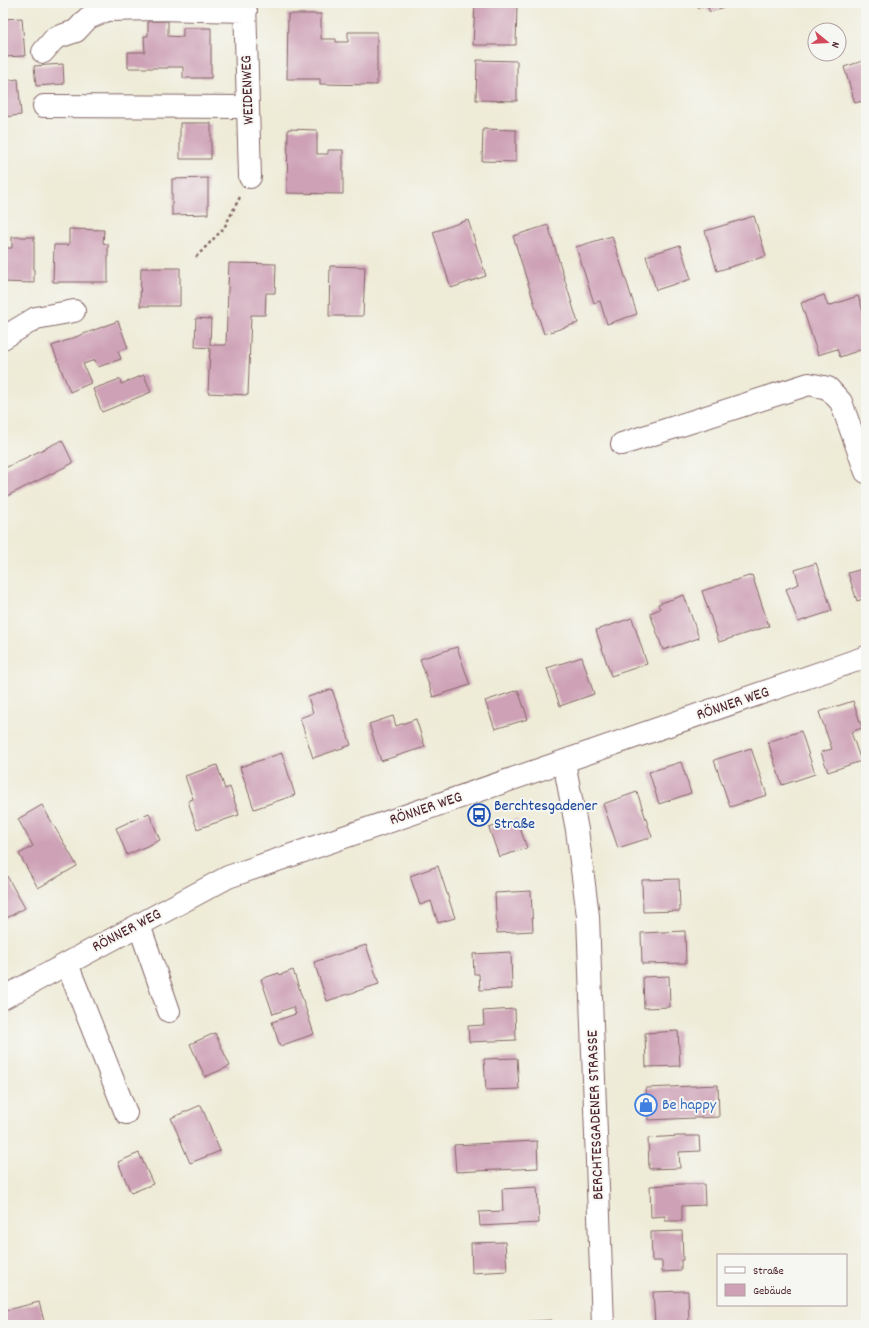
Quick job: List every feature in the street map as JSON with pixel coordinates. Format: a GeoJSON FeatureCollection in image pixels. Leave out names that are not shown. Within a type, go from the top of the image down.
{"type":"FeatureCollection","features":[{"type":"Feature","properties":{"kind":"street"},"geometry":{"type":"LineString","coordinates":[[43,52],[55,38],[76,31],[88,18],[106,10],[246,7]]}},
{"type":"Feature","properties":{"kind":"street","name":"WEIDENWEG"},"geometry":{"type":"LineString","coordinates":[[246,7],[250,177]]}},
{"type":"Feature","properties":{"kind":"street"},"geometry":{"type":"LineString","coordinates":[[44,106],[248,107]]}},
{"type":"Feature","properties":{"kind":"street"},"geometry":{"type":"LineString","coordinates":[[3,338],[36,318],[74,311]]}},
{"type":"Feature","properties":{"kind":"street"},"geometry":{"type":"LineString","coordinates":[[622,444],[809,384],[828,388],[841,402],[866,472]]}},
{"type":"Feature","properties":{"kind":"street","name":"RÖNNER WEG"},"geometry":{"type":"LineString","coordinates":[[3,998],[228,877],[866,657]]}},
{"type":"Feature","properties":{"kind":"street","name":"BERCHTESGADENER STRASSE"},"geometry":{"type":"LineString","coordinates":[[564,762],[577,830],[588,916],[604,1325]]}},
{"type":"Feature","properties":{"kind":"street"},"geometry":{"type":"LineString","coordinates":[[138,925],[169,1012]]}},
{"type":"Feature","properties":{"kind":"street"},"geometry":{"type":"LineString","coordinates":[[67,964],[126,1113]]}},
{"type":"Feature","properties":{"kind":"path"},"geometry":{"type":"LineString","coordinates":[[196,257],[224,228],[250,177]]}},
{"type":"Feature","properties":{"kind":"building"},"geometry":{"type":"Polygon","coordinates":[[[475,3],[517,3],[516,45],[473,45],[475,3]]]}},
{"type":"Feature","properties":{"kind":"building"},"geometry":{"type":"Polygon","coordinates":[[[697,3],[736,3],[710,12],[707,6],[699,9],[697,3]]]}},
{"type":"Feature","properties":{"kind":"building"},"geometry":{"type":"Polygon","coordinates":[[[288,14],[321,14],[321,39],[336,39],[336,42],[348,42],[348,32],[377,32],[377,85],[320,84],[320,79],[287,79],[288,14]]]}},
{"type":"Feature","properties":{"kind":"building"},"geometry":{"type":"Polygon","coordinates":[[[22,18],[25,56],[3,57],[3,19],[22,18]]]}},
{"type":"Feature","properties":{"kind":"building"},"geometry":{"type":"Polygon","coordinates":[[[148,21],[168,21],[168,36],[183,37],[183,28],[211,28],[211,78],[183,78],[183,67],[128,68],[128,52],[145,52],[144,36],[148,36],[148,21]]]}},
{"type":"Feature","properties":{"kind":"building"},"geometry":{"type":"Polygon","coordinates":[[[477,60],[517,61],[517,101],[476,100],[477,60]]]}},
{"type":"Feature","properties":{"kind":"building"},"geometry":{"type":"Polygon","coordinates":[[[866,60],[866,100],[855,103],[844,67],[866,60]]]}},
{"type":"Feature","properties":{"kind":"building"},"geometry":{"type":"Polygon","coordinates":[[[63,64],[64,84],[36,86],[34,66],[63,64]]]}},
{"type":"Feature","properties":{"kind":"building"},"geometry":{"type":"Polygon","coordinates":[[[18,79],[21,115],[3,117],[3,81],[18,79]]]}},
{"type":"Feature","properties":{"kind":"building"},"geometry":{"type":"Polygon","coordinates":[[[180,123],[211,123],[211,159],[180,159],[180,123]]]}},
{"type":"Feature","properties":{"kind":"building"},"geometry":{"type":"Polygon","coordinates":[[[288,129],[317,130],[317,154],[328,154],[328,150],[343,150],[343,194],[287,193],[288,129]]]}},
{"type":"Feature","properties":{"kind":"building"},"geometry":{"type":"Polygon","coordinates":[[[483,129],[516,130],[516,162],[482,161],[483,129]]]}},
{"type":"Feature","properties":{"kind":"building"},"geometry":{"type":"Polygon","coordinates":[[[208,178],[208,214],[172,215],[172,179],[208,178]]]}},
{"type":"Feature","properties":{"kind":"building"},"geometry":{"type":"Polygon","coordinates":[[[754,216],[766,256],[717,271],[705,231],[754,216]]]}},
{"type":"Feature","properties":{"kind":"building"},"geometry":{"type":"Polygon","coordinates":[[[468,220],[486,276],[451,288],[433,232],[468,220]]]}},
{"type":"Feature","properties":{"kind":"building"},"geometry":{"type":"Polygon","coordinates":[[[548,225],[578,323],[544,334],[513,236],[548,225]]]}},
{"type":"Feature","properties":{"kind":"building"},"geometry":{"type":"Polygon","coordinates":[[[69,229],[104,230],[103,243],[108,244],[108,282],[53,282],[54,245],[69,245],[69,229]]]}},
{"type":"Feature","properties":{"kind":"building"},"geometry":{"type":"Polygon","coordinates":[[[612,236],[637,314],[607,324],[600,301],[594,303],[576,247],[612,236]]]}},
{"type":"Feature","properties":{"kind":"building"},"geometry":{"type":"Polygon","coordinates":[[[12,237],[34,237],[34,283],[3,282],[3,248],[12,248],[12,237]]]}},
{"type":"Feature","properties":{"kind":"building"},"geometry":{"type":"Polygon","coordinates":[[[680,245],[691,279],[656,290],[646,256],[680,245]]]}},
{"type":"Feature","properties":{"kind":"building"},"geometry":{"type":"Polygon","coordinates":[[[229,263],[276,264],[275,293],[266,293],[265,315],[251,315],[248,395],[208,393],[210,348],[195,347],[196,318],[211,319],[210,345],[226,345],[229,263]]]}},
{"type":"Feature","properties":{"kind":"building"},"geometry":{"type":"Polygon","coordinates":[[[330,266],[365,267],[363,316],[329,316],[330,266]]]}},
{"type":"Feature","properties":{"kind":"building"},"geometry":{"type":"Polygon","coordinates":[[[141,268],[180,268],[180,306],[140,306],[141,268]]]}},
{"type":"Feature","properties":{"kind":"building"},"geometry":{"type":"Polygon","coordinates":[[[824,295],[828,306],[858,296],[864,314],[866,313],[866,348],[840,357],[837,349],[818,355],[801,303],[824,295]]]}},
{"type":"Feature","properties":{"kind":"building"},"geometry":{"type":"Polygon","coordinates":[[[118,321],[128,348],[118,351],[121,359],[98,367],[95,360],[83,364],[91,383],[70,392],[52,346],[118,321]]]}},
{"type":"Feature","properties":{"kind":"building"},"geometry":{"type":"Polygon","coordinates":[[[144,375],[151,392],[102,412],[93,389],[120,379],[121,384],[144,375]]]}},
{"type":"Feature","properties":{"kind":"building"},"geometry":{"type":"Polygon","coordinates":[[[62,440],[73,463],[3,498],[3,469],[62,440]]]}},
{"type":"Feature","properties":{"kind":"building"},"geometry":{"type":"Polygon","coordinates":[[[816,563],[832,611],[798,622],[786,589],[799,584],[795,570],[816,563]]]}},
{"type":"Feature","properties":{"kind":"building"},"geometry":{"type":"Polygon","coordinates":[[[866,568],[866,598],[857,601],[848,573],[866,568]]]}},
{"type":"Feature","properties":{"kind":"building"},"geometry":{"type":"Polygon","coordinates":[[[752,575],[769,626],[719,642],[702,591],[752,575]]]}},
{"type":"Feature","properties":{"kind":"building"},"geometry":{"type":"Polygon","coordinates":[[[684,595],[699,638],[663,650],[650,613],[660,609],[658,604],[684,595]]]}},
{"type":"Feature","properties":{"kind":"building"},"geometry":{"type":"Polygon","coordinates":[[[632,618],[647,664],[611,676],[596,630],[632,618]]]}},
{"type":"Feature","properties":{"kind":"building"},"geometry":{"type":"Polygon","coordinates":[[[457,647],[470,685],[433,697],[420,659],[457,647]]]}},
{"type":"Feature","properties":{"kind":"building"},"geometry":{"type":"Polygon","coordinates":[[[582,657],[594,694],[560,706],[547,668],[582,657]]]}},
{"type":"Feature","properties":{"kind":"building"},"geometry":{"type":"Polygon","coordinates":[[[332,689],[351,745],[313,758],[300,718],[313,713],[308,697],[332,689]]]}},
{"type":"Feature","properties":{"kind":"building"},"geometry":{"type":"Polygon","coordinates":[[[518,690],[528,719],[495,729],[485,701],[518,690]]]}},
{"type":"Feature","properties":{"kind":"building"},"geometry":{"type":"Polygon","coordinates":[[[853,701],[862,728],[851,732],[861,761],[828,772],[821,752],[832,749],[819,712],[853,701]]]}},
{"type":"Feature","properties":{"kind":"building"},"geometry":{"type":"Polygon","coordinates":[[[393,716],[396,726],[416,719],[425,747],[381,761],[369,724],[393,716]]]}},
{"type":"Feature","properties":{"kind":"building"},"geometry":{"type":"Polygon","coordinates":[[[801,731],[815,774],[782,785],[768,742],[801,731]]]}},
{"type":"Feature","properties":{"kind":"building"},"geometry":{"type":"Polygon","coordinates":[[[751,748],[767,795],[730,807],[714,760],[751,748]]]}},
{"type":"Feature","properties":{"kind":"building"},"geometry":{"type":"Polygon","coordinates":[[[282,753],[295,795],[254,809],[240,767],[282,753]]]}},
{"type":"Feature","properties":{"kind":"building"},"geometry":{"type":"Polygon","coordinates":[[[681,762],[691,793],[659,804],[649,772],[681,762]]]}},
{"type":"Feature","properties":{"kind":"building"},"geometry":{"type":"Polygon","coordinates":[[[217,765],[225,789],[230,787],[239,815],[197,829],[188,801],[193,799],[185,776],[217,765]]]}},
{"type":"Feature","properties":{"kind":"building"},"geometry":{"type":"Polygon","coordinates":[[[637,792],[652,837],[618,848],[603,804],[637,792]]]}},
{"type":"Feature","properties":{"kind":"building"},"geometry":{"type":"Polygon","coordinates":[[[42,805],[77,866],[38,888],[19,854],[33,846],[18,819],[42,805]]]}},
{"type":"Feature","properties":{"kind":"building"},"geometry":{"type":"Polygon","coordinates":[[[149,813],[160,840],[127,855],[116,828],[149,813]]]}},
{"type":"Feature","properties":{"kind":"building"},"geometry":{"type":"Polygon","coordinates":[[[517,819],[527,848],[499,857],[489,828],[517,819]]]}},
{"type":"Feature","properties":{"kind":"building"},"geometry":{"type":"Polygon","coordinates":[[[438,866],[455,918],[438,923],[431,901],[420,905],[410,876],[438,866]]]}},
{"type":"Feature","properties":{"kind":"building"},"geometry":{"type":"Polygon","coordinates":[[[3,869],[25,908],[3,920],[3,869]]]}},
{"type":"Feature","properties":{"kind":"building"},"geometry":{"type":"Polygon","coordinates":[[[679,879],[680,911],[643,912],[642,880],[679,879]]]}},
{"type":"Feature","properties":{"kind":"building"},"geometry":{"type":"Polygon","coordinates":[[[531,891],[533,931],[497,933],[495,893],[531,891]]]}},
{"type":"Feature","properties":{"kind":"building"},"geometry":{"type":"Polygon","coordinates":[[[685,931],[686,963],[642,964],[641,933],[685,931]]]}},
{"type":"Feature","properties":{"kind":"building"},"geometry":{"type":"Polygon","coordinates":[[[366,945],[379,984],[327,1001],[314,962],[366,945]]]}},
{"type":"Feature","properties":{"kind":"building"},"geometry":{"type":"Polygon","coordinates":[[[511,952],[512,989],[480,990],[479,974],[474,974],[473,954],[511,952]]]}},
{"type":"Feature","properties":{"kind":"building"},"geometry":{"type":"Polygon","coordinates":[[[293,970],[314,1034],[280,1046],[272,1022],[296,1014],[293,1007],[273,1014],[261,979],[279,973],[280,975],[293,970]]]}},
{"type":"Feature","properties":{"kind":"building"},"geometry":{"type":"Polygon","coordinates":[[[669,976],[670,1007],[644,1008],[643,977],[669,976]]]}},
{"type":"Feature","properties":{"kind":"building"},"geometry":{"type":"Polygon","coordinates":[[[515,1009],[516,1040],[469,1042],[468,1026],[484,1025],[483,1011],[515,1009]]]}},
{"type":"Feature","properties":{"kind":"building"},"geometry":{"type":"Polygon","coordinates":[[[678,1031],[680,1066],[646,1067],[645,1033],[678,1031]]]}},
{"type":"Feature","properties":{"kind":"building"},"geometry":{"type":"Polygon","coordinates":[[[215,1033],[230,1066],[205,1077],[190,1044],[215,1033]]]}},
{"type":"Feature","properties":{"kind":"building"},"geometry":{"type":"Polygon","coordinates":[[[517,1058],[519,1089],[486,1090],[484,1059],[517,1058]]]}},
{"type":"Feature","properties":{"kind":"building"},"geometry":{"type":"Polygon","coordinates":[[[718,1085],[719,1117],[648,1120],[646,1088],[718,1085]]]}},
{"type":"Feature","properties":{"kind":"building"},"geometry":{"type":"Polygon","coordinates":[[[201,1105],[220,1151],[190,1163],[171,1118],[201,1105]]]}},
{"type":"Feature","properties":{"kind":"building"},"geometry":{"type":"Polygon","coordinates":[[[699,1136],[700,1151],[679,1152],[680,1168],[649,1169],[648,1138],[699,1136]]]}},
{"type":"Feature","properties":{"kind":"building"},"geometry":{"type":"Polygon","coordinates":[[[537,1141],[538,1168],[456,1172],[454,1145],[537,1141]]]}},
{"type":"Feature","properties":{"kind":"building"},"geometry":{"type":"Polygon","coordinates":[[[139,1153],[153,1184],[131,1193],[118,1162],[139,1153]]]}},
{"type":"Feature","properties":{"kind":"building"},"geometry":{"type":"Polygon","coordinates":[[[704,1184],[705,1205],[682,1206],[682,1221],[665,1221],[665,1216],[651,1217],[650,1186],[704,1184]]]}},
{"type":"Feature","properties":{"kind":"building"},"geometry":{"type":"Polygon","coordinates":[[[537,1187],[539,1223],[480,1226],[479,1212],[503,1211],[502,1189],[537,1187]]]}},
{"type":"Feature","properties":{"kind":"building"},"geometry":{"type":"Polygon","coordinates":[[[682,1231],[683,1260],[681,1260],[681,1271],[662,1272],[662,1261],[652,1261],[651,1232],[682,1231]]]}},
{"type":"Feature","properties":{"kind":"building"},"geometry":{"type":"Polygon","coordinates":[[[505,1242],[507,1271],[472,1273],[471,1243],[505,1242]]]}},
{"type":"Feature","properties":{"kind":"building"},"geometry":{"type":"Polygon","coordinates":[[[688,1291],[689,1324],[655,1325],[653,1292],[688,1291]]]}},
{"type":"Feature","properties":{"kind":"building"},"geometry":{"type":"Polygon","coordinates":[[[39,1302],[45,1325],[3,1325],[3,1311],[39,1302]]]}},
{"type":"Feature","properties":{"kind":"building"},"geometry":{"type":"Polygon","coordinates":[[[552,1320],[552,1325],[517,1325],[517,1322],[552,1320]]]}},
{"type":"Feature","properties":{"kind":"place","name":"Berchtesgadener Straße"},"geometry":{"type":"Point","coordinates":[479,815]}},
{"type":"Feature","properties":{"kind":"place","name":"Be happy"},"geometry":{"type":"Point","coordinates":[646,1105]}}]}
